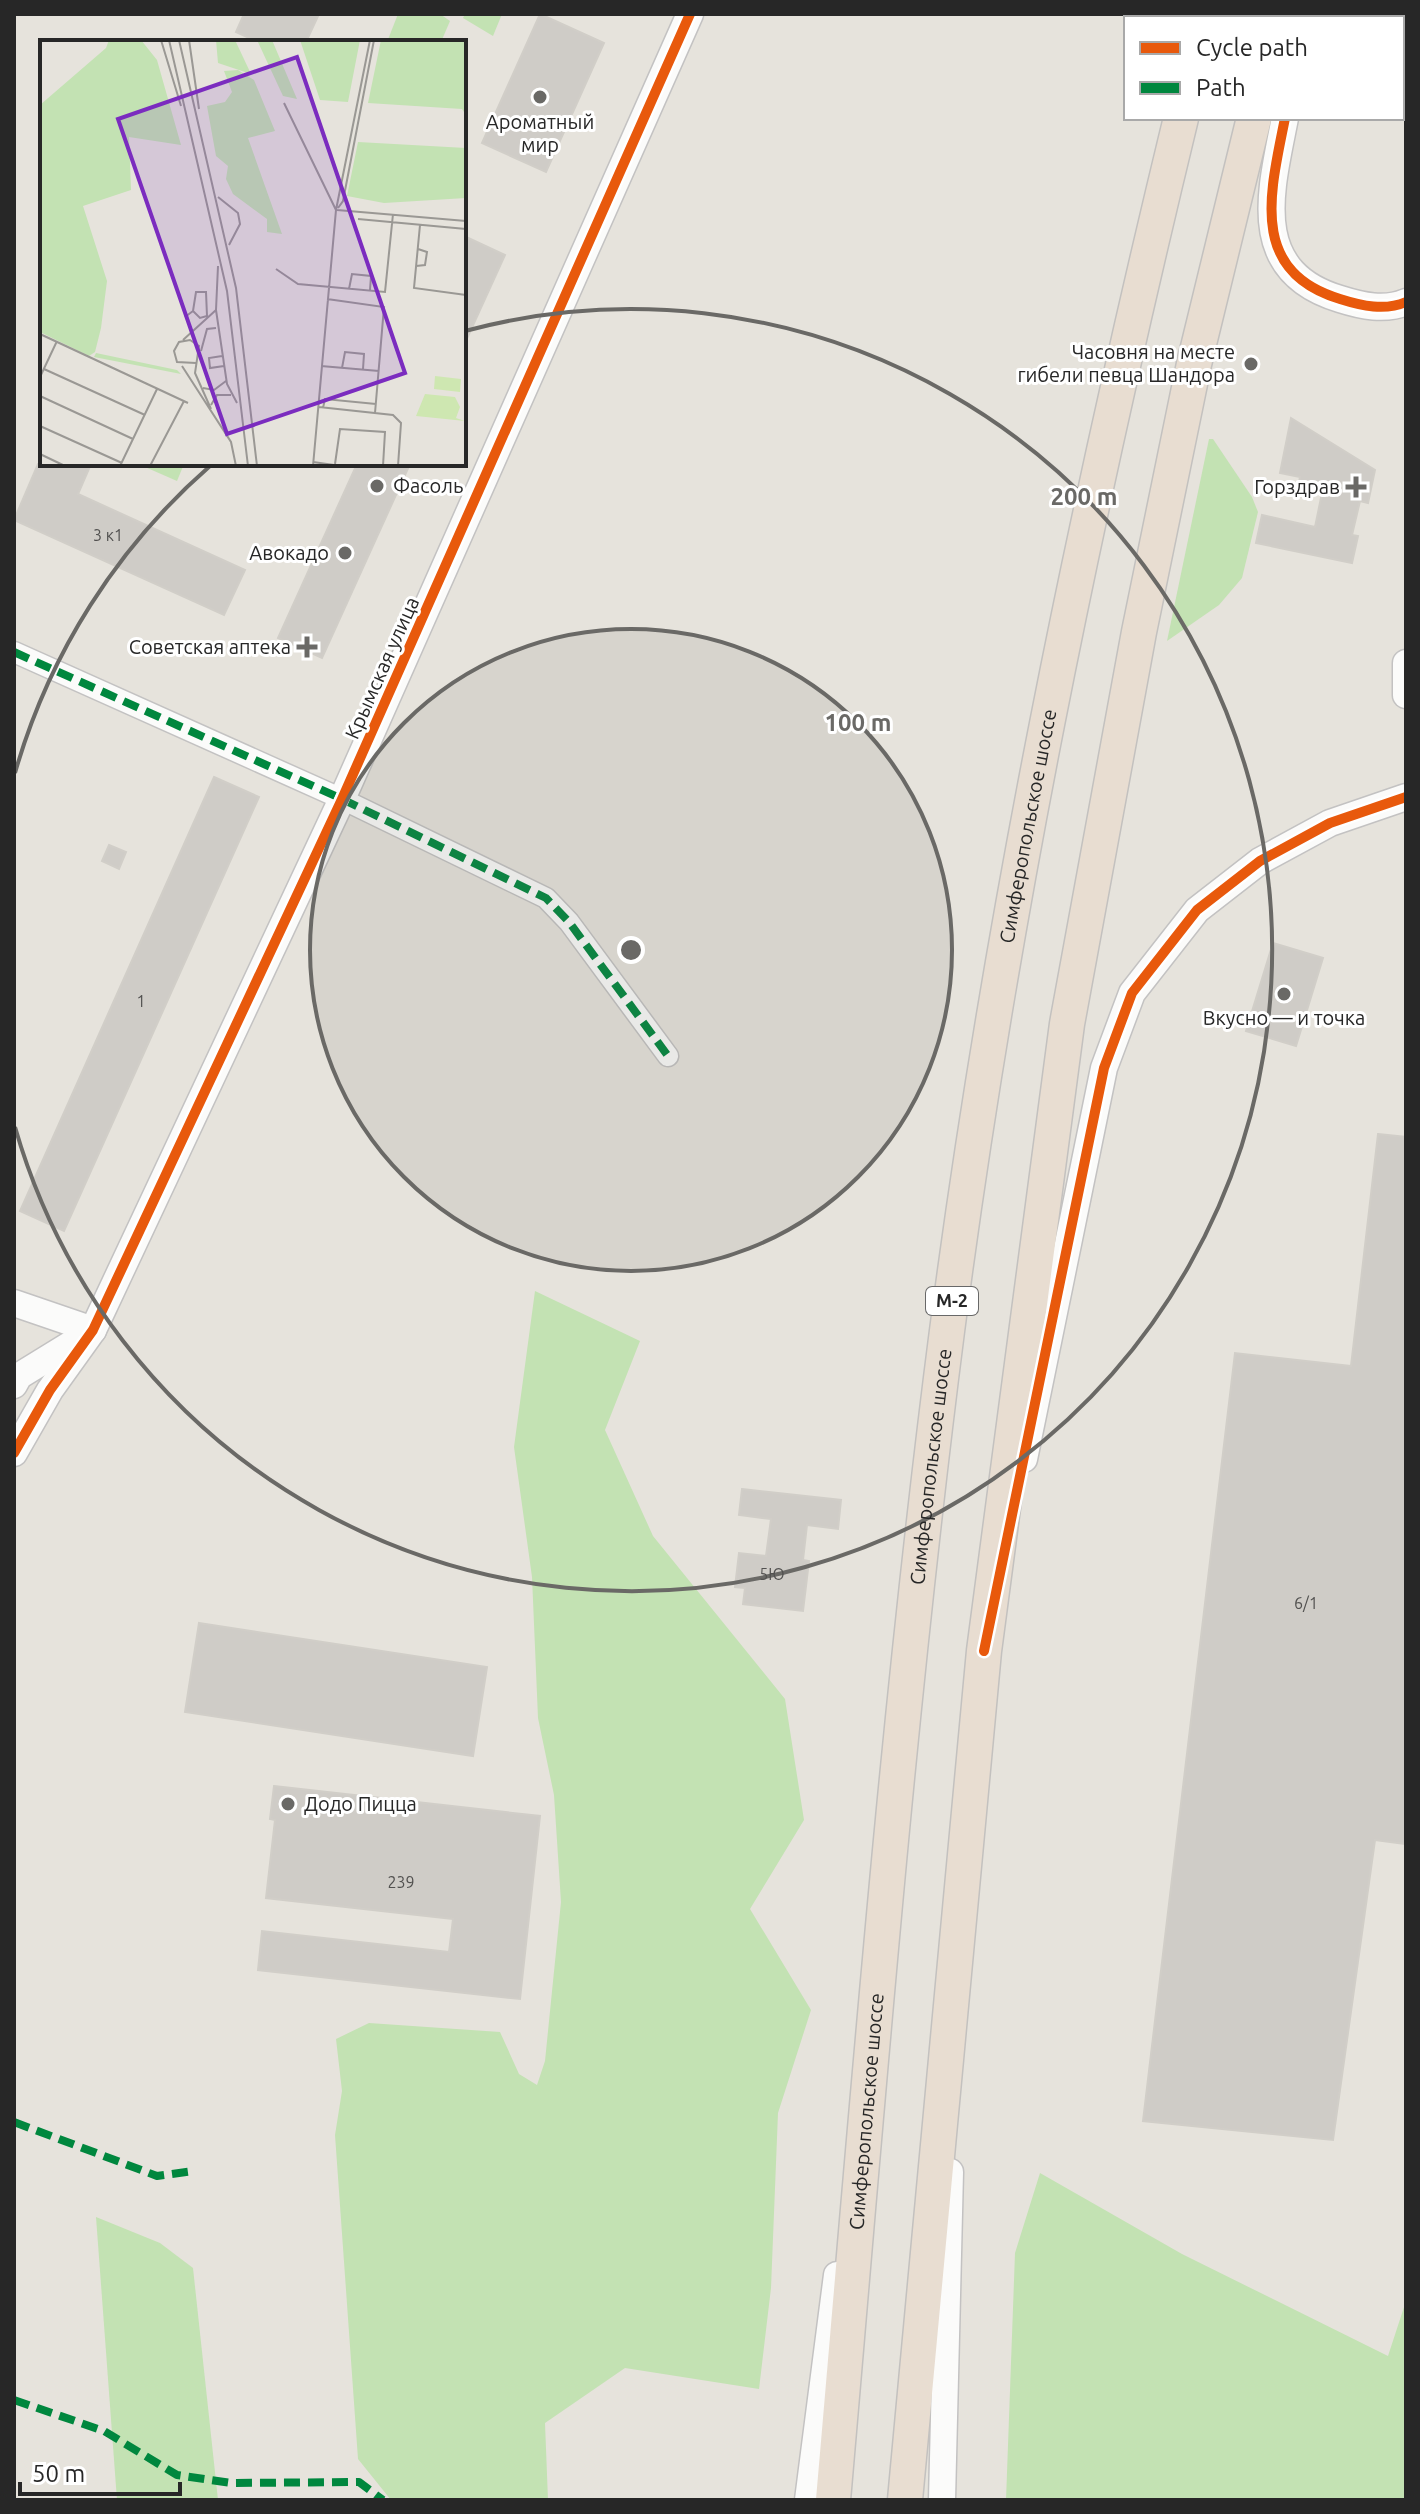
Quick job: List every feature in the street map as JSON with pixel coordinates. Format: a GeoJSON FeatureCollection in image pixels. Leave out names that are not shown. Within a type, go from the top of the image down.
{"type":"FeatureCollection","features":[{"type":"Feature","properties":{"kind":"highway","name":"Симферопольское шоссе"},"geometry":{"type":"LineString","coordinates":[[833,2500],[901,1710],[948,1325],[994,1019],[1076,582],[1129,334],[1181,120]]}},
{"type":"Feature","properties":{"kind":"highway"},"geometry":{"type":"LineString","coordinates":[[905,2500],[984,1651],[1067,1024],[1139,632],[1182,424],[1254,120]]}},
{"type":"Feature","properties":{"kind":"street","name":"Крымская улица"},"geometry":{"type":"LineString","coordinates":[[14,1453],[50,1390],[93,1330],[342,799],[690,14]]}},
{"type":"Feature","properties":{"kind":"street"},"geometry":{"type":"LineString","coordinates":[[1285,120],[1269,198],[1272,234],[1284,259],[1304,282],[1327,295],[1360,306],[1394,307],[1406,302]]}},
{"type":"Feature","properties":{"kind":"street"},"geometry":{"type":"LineString","coordinates":[[14,652],[342,799],[546,898],[569,922],[668,1056]]}},
{"type":"Feature","properties":{"kind":"street"},"geometry":{"type":"LineString","coordinates":[[1406,663],[1406,695]]}},
{"type":"Feature","properties":{"kind":"street"},"geometry":{"type":"LineString","coordinates":[[984,1651],[1104,1068],[1132,993],[1197,910],[1260,861],[1330,823],[1406,797]]}},
{"type":"Feature","properties":{"kind":"street"},"geometry":{"type":"LineString","coordinates":[[14,1303],[93,1330]]}},
{"type":"Feature","properties":{"kind":"street"},"geometry":{"type":"LineString","coordinates":[[14,1385],[19,1376],[93,1330]]}},
{"type":"Feature","properties":{"kind":"street"},"geometry":{"type":"LineString","coordinates":[[808,2500],[884,1911]]}},
{"type":"Feature","properties":{"kind":"street"},"geometry":{"type":"LineString","coordinates":[[942,2500],[956,1934]]}},
{"type":"Feature","properties":{"kind":"green space"},"geometry":{"type":"Polygon","coordinates":[[[398,14],[440,14],[450,21],[442,40],[388,40],[398,14]]]}},
{"type":"Feature","properties":{"kind":"green space"},"geometry":{"type":"Polygon","coordinates":[[[465,14],[502,14],[493,36],[463,18],[465,14]]]}},
{"type":"Feature","properties":{"kind":"green space"},"geometry":{"type":"Polygon","coordinates":[[[1209,439],[1213,439],[1252,497],[1258,512],[1242,578],[1219,605],[1167,641],[1209,439]]]}},
{"type":"Feature","properties":{"kind":"green space"},"geometry":{"type":"Polygon","coordinates":[[[146,466],[183,466],[177,481],[146,466]]]}},
{"type":"Feature","properties":{"kind":"green space"},"geometry":{"type":"Polygon","coordinates":[[[535,1291],[640,1341],[605,1430],[653,1536],[785,1699],[804,1820],[750,1909],[811,2010],[778,2113],[771,2288],[759,2389],[625,2368],[545,2423],[548,2500],[391,2500],[358,2459],[335,2135],[342,2091],[336,2039],[369,2023],[500,2032],[519,2074],[537,2085],[545,2061],[561,1902],[554,1795],[538,1718],[532,1577],[514,1447],[535,1291]]]}},
{"type":"Feature","properties":{"kind":"green space"},"geometry":{"type":"Polygon","coordinates":[[[1040,2173],[1182,2254],[1388,2356],[1406,2301],[1406,2500],[1006,2500],[1015,2253],[1040,2173]]]}},
{"type":"Feature","properties":{"kind":"green space"},"geometry":{"type":"Polygon","coordinates":[[[96,2217],[160,2243],[193,2268],[218,2500],[117,2500],[96,2217]]]}},
{"type":"Feature","properties":{"kind":"building"},"geometry":{"type":"Polygon","coordinates":[[[244,14],[319,14],[307,40],[254,40],[236,32],[244,14]]]}},
{"type":"Feature","properties":{"kind":"building"},"geometry":{"type":"Polygon","coordinates":[[[540,14],[604,43],[546,172],[482,143],[540,14]]]}},
{"type":"Feature","properties":{"kind":"building"},"geometry":{"type":"Polygon","coordinates":[[[466,237],[505,255],[466,341],[466,237]]]}},
{"type":"Feature","properties":{"kind":"building"},"geometry":{"type":"Polygon","coordinates":[[[1291,418],[1375,470],[1368,503],[1360,501],[1352,535],[1358,536],[1352,563],[1256,543],[1262,515],[1315,527],[1322,493],[1298,488],[1300,477],[1280,473],[1291,418]]]}},
{"type":"Feature","properties":{"kind":"building"},"geometry":{"type":"Polygon","coordinates":[[[38,464],[90,466],[78,494],[245,570],[224,615],[14,520],[38,464]]]}},
{"type":"Feature","properties":{"kind":"building"},"geometry":{"type":"Polygon","coordinates":[[[356,466],[409,466],[322,658],[278,638],[356,466]]]}},
{"type":"Feature","properties":{"kind":"building"},"geometry":{"type":"Polygon","coordinates":[[[214,777],[259,797],[64,1231],[20,1211],[214,777]]]}},
{"type":"Feature","properties":{"kind":"building"},"geometry":{"type":"Polygon","coordinates":[[[109,845],[126,852],[119,869],[102,861],[109,845]]]}},
{"type":"Feature","properties":{"kind":"building","name":"Вкусно — и точка"},"geometry":{"type":"Polygon","coordinates":[[[1273,943],[1323,958],[1296,1046],[1246,1031],[1273,943]]]}},
{"type":"Feature","properties":{"kind":"building"},"geometry":{"type":"Polygon","coordinates":[[[1378,1134],[1406,1137],[1406,1844],[1375,1840],[1333,2140],[1143,2121],[1235,1353],[1351,1366],[1378,1134]]]}},
{"type":"Feature","properties":{"kind":"building"},"geometry":{"type":"Polygon","coordinates":[[[742,1489],[841,1500],[838,1529],[807,1525],[803,1560],[809,1561],[803,1611],[743,1604],[745,1588],[735,1587],[739,1553],[766,1556],[771,1519],[739,1515],[742,1489]]]}},
{"type":"Feature","properties":{"kind":"building"},"geometry":{"type":"Polygon","coordinates":[[[199,1623],[487,1667],[473,1756],[185,1712],[199,1623]]]}},
{"type":"Feature","properties":{"kind":"building"},"geometry":{"type":"Polygon","coordinates":[[[274,1786],[540,1816],[520,1999],[258,1970],[262,1931],[449,1952],[453,1919],[266,1898],[275,1820],[270,1819],[274,1786]]]}},
{"type":"Feature","properties":{"kind":"marked path"},"geometry":{"type":"LineString","coordinates":[[14,652],[342,799],[546,898],[569,922],[668,1056]]}},
{"type":"Feature","properties":{"kind":"marked path"},"geometry":{"type":"LineString","coordinates":[[14,2122],[157,2176],[194,2171]]}},
{"type":"Feature","properties":{"kind":"marked path"},"geometry":{"type":"LineString","coordinates":[[14,2400],[104,2431],[177,2475],[231,2483],[359,2482],[383,2500]]}},
{"type":"Feature","properties":{"kind":"cycle path"},"geometry":{"type":"LineString","coordinates":[[14,1453],[50,1390],[93,1330],[342,799],[690,14]]}},
{"type":"Feature","properties":{"kind":"cycle path"},"geometry":{"type":"LineString","coordinates":[[1285,120],[1275,173],[1272,225],[1278,248],[1290,269],[1310,286],[1348,302],[1382,307],[1406,302]]}},
{"type":"Feature","properties":{"kind":"cycle path"},"geometry":{"type":"LineString","coordinates":[[984,1651],[1104,1068],[1132,993],[1197,910],[1260,861],[1330,823],[1406,797]]}},
{"type":"Feature","properties":{"kind":"place","name":"Ароматный мир"},"geometry":{"type":"Point","coordinates":[540,97]}},
{"type":"Feature","properties":{"kind":"place","name":"Часовня на месте гибели певца Шандора"},"geometry":{"type":"Point","coordinates":[1251,364]}},
{"type":"Feature","properties":{"kind":"place","name":"Фасоль"},"geometry":{"type":"Point","coordinates":[377,486]}},
{"type":"Feature","properties":{"kind":"place","name":"Горздрав"},"geometry":{"type":"Point","coordinates":[1356,487]}},
{"type":"Feature","properties":{"kind":"place","name":"Авокадо"},"geometry":{"type":"Point","coordinates":[345,553]}},
{"type":"Feature","properties":{"kind":"place","name":"Советская аптека"},"geometry":{"type":"Point","coordinates":[307,647]}},
{"type":"Feature","properties":{"kind":"place","name":"Вкусно — и точка"},"geometry":{"type":"Point","coordinates":[1284,994]}},
{"type":"Feature","properties":{"kind":"place","name":"Додо Пицца"},"geometry":{"type":"Point","coordinates":[288,1804]}}]}
